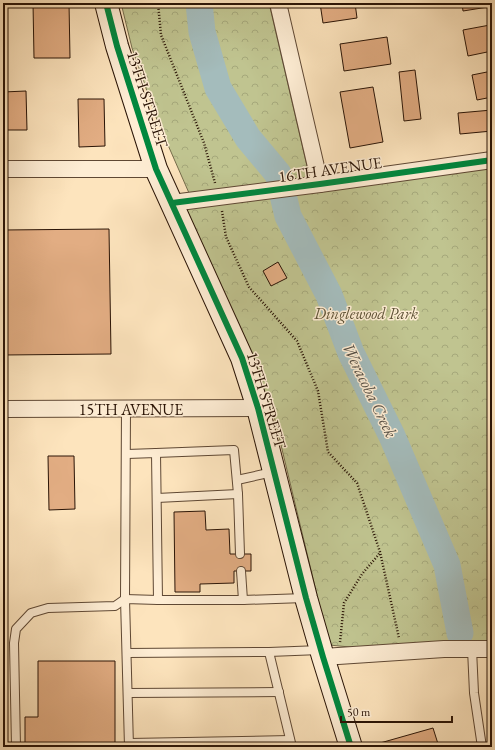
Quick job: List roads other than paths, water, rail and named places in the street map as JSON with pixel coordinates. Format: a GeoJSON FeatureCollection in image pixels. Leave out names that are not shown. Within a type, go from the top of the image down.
{"type":"FeatureCollection","features":[{"type":"Feature","properties":{"kind":"main road","name":"13TH STREET"},"geometry":{"type":"LineString","coordinates":[[106,3],[117,46],[156,169],[242,358],[258,408],[306,598],[327,654],[351,747]]}},
{"type":"Feature","properties":{"kind":"street"},"geometry":{"type":"LineString","coordinates":[[278,3],[320,184]]}},
{"type":"Feature","properties":{"kind":"street","name":"16TH AVENUE"},"geometry":{"type":"LineString","coordinates":[[172,203],[492,160]]}},
{"type":"Feature","properties":{"kind":"street"},"geometry":{"type":"LineString","coordinates":[[3,169],[156,169]]}},
{"type":"Feature","properties":{"kind":"street","name":"15TH AVENUE"},"geometry":{"type":"LineString","coordinates":[[3,409],[258,408]]}},
{"type":"Feature","properties":{"kind":"street"},"geometry":{"type":"LineString","coordinates":[[327,654],[472,649],[492,650]]}},
{"type":"Feature","properties":{"kind":"lane"},"geometry":{"type":"LineString","coordinates":[[126,409],[127,454],[125,599],[129,745],[291,743],[269,652]]}},
{"type":"Feature","properties":{"kind":"lane"},"geometry":{"type":"LineString","coordinates":[[127,454],[234,450],[238,494],[240,554]]}},
{"type":"Feature","properties":{"kind":"lane"},"geometry":{"type":"LineString","coordinates":[[156,452],[158,600]]}},
{"type":"Feature","properties":{"kind":"lane"},"geometry":{"type":"LineString","coordinates":[[237,480],[275,472]]}},
{"type":"Feature","properties":{"kind":"lane"},"geometry":{"type":"LineString","coordinates":[[157,498],[238,494]]}},
{"type":"Feature","properties":{"kind":"lane"},"geometry":{"type":"LineString","coordinates":[[241,571],[243,600]]}},
{"type":"Feature","properties":{"kind":"lane"},"geometry":{"type":"LineString","coordinates":[[16,747],[14,643],[16,629],[31,613],[48,608],[115,606],[125,599],[243,600],[306,598]]}},
{"type":"Feature","properties":{"kind":"lane"},"geometry":{"type":"LineString","coordinates":[[472,649],[474,693],[482,747]]}},
{"type":"Feature","properties":{"kind":"lane"},"geometry":{"type":"LineString","coordinates":[[127,653],[269,652],[327,654]]}},
{"type":"Feature","properties":{"kind":"lane"},"geometry":{"type":"LineString","coordinates":[[128,693],[279,692]]}},
{"type":"Feature","properties":{"kind":"waterway","name":"Weracoba Creek"},"geometry":{"type":"LineString","coordinates":[[199,3],[202,32],[218,88],[248,138],[278,174],[288,216],[329,295],[351,353],[392,436],[447,565],[460,633]]}},
{"type":"Feature","properties":{"kind":"park label","name":"Dinglewood Park"},"geometry":{"type":"Point","coordinates":[366,313]}}]}
